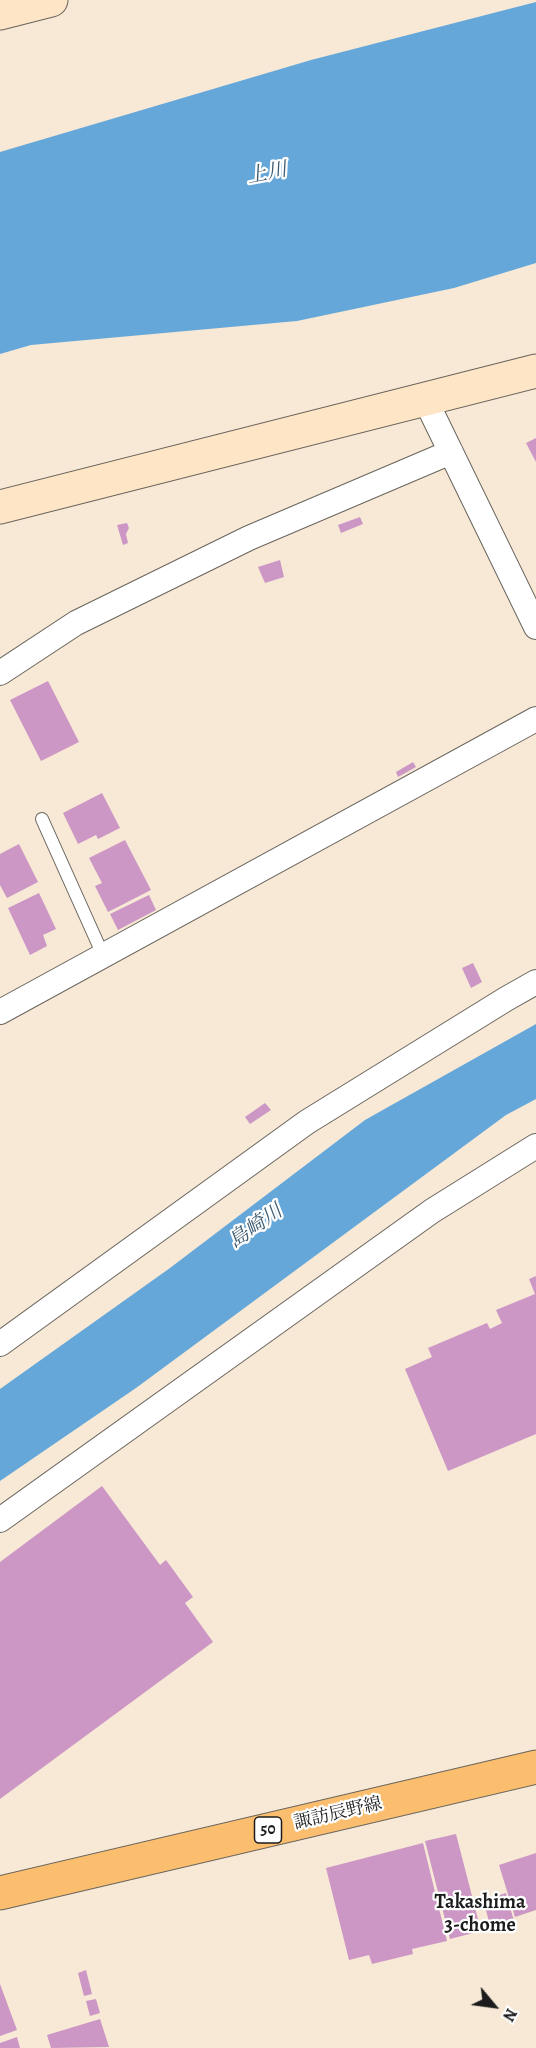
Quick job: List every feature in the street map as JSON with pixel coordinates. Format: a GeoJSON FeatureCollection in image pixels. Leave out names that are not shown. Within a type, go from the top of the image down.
{"type":"FeatureCollection","features":[{"type":"Feature","properties":{"kind":"main road","name":"諏訪辰野線"},"geometry":{"type":"LineString","coordinates":[[0,1893],[536,1767]]}},
{"type":"Feature","properties":{"kind":"street"},"geometry":{"type":"LineString","coordinates":[[0,507],[536,371]]}},
{"type":"Feature","properties":{"kind":"street"},"geometry":{"type":"LineString","coordinates":[[424,399],[536,627]]}},
{"type":"Feature","properties":{"kind":"street"},"geometry":{"type":"LineString","coordinates":[[0,673],[76,623],[239,543],[451,452]]}},
{"type":"Feature","properties":{"kind":"street"},"geometry":{"type":"LineString","coordinates":[[0,1012],[536,718]]}},
{"type":"Feature","properties":{"kind":"street"},"geometry":{"type":"LineString","coordinates":[[0,1344],[307,1122],[536,982]]}},
{"type":"Feature","properties":{"kind":"street"},"geometry":{"type":"LineString","coordinates":[[0,1520],[432,1211],[536,1146]]}},
{"type":"Feature","properties":{"kind":"lane"},"geometry":{"type":"LineString","coordinates":[[42,819],[104,955]]}},
{"type":"Feature","properties":{"kind":"water","name":"上川"},"geometry":{"type":"Polygon","coordinates":[[[536,2],[536,263],[454,288],[297,321],[31,345],[0,354],[0,152],[311,60],[536,2]]]}},
{"type":"Feature","properties":{"kind":"water","name":"島崎川"},"geometry":{"type":"Polygon","coordinates":[[[536,1024],[536,1099],[506,1115],[136,1388],[0,1481],[0,1389],[170,1268],[365,1120],[536,1024]]]}},
{"type":"Feature","properties":{"kind":"building"},"geometry":{"type":"Polygon","coordinates":[[[536,438],[536,462],[526,443],[536,438]]]}},
{"type":"Feature","properties":{"kind":"building"},"geometry":{"type":"Polygon","coordinates":[[[360,517],[363,524],[341,533],[338,525],[360,517]]]}},
{"type":"Feature","properties":{"kind":"building"},"geometry":{"type":"Polygon","coordinates":[[[127,523],[128,543],[123,545],[117,525],[127,523]]]}},
{"type":"Feature","properties":{"kind":"building"},"geometry":{"type":"Polygon","coordinates":[[[280,560],[284,577],[265,583],[258,567],[280,560]]]}},
{"type":"Feature","properties":{"kind":"building"},"geometry":{"type":"Polygon","coordinates":[[[48,681],[79,742],[41,761],[10,700],[48,681]]]}},
{"type":"Feature","properties":{"kind":"building"},"geometry":{"type":"Polygon","coordinates":[[[413,762],[416,767],[398,777],[396,772],[413,762]]]}},
{"type":"Feature","properties":{"kind":"building"},"geometry":{"type":"Polygon","coordinates":[[[102,793],[120,828],[98,839],[96,835],[78,844],[63,813],[102,793]]]}},
{"type":"Feature","properties":{"kind":"building"},"geometry":{"type":"Polygon","coordinates":[[[125,840],[151,890],[108,912],[95,886],[102,883],[89,858],[125,840]]]}},
{"type":"Feature","properties":{"kind":"building"},"geometry":{"type":"Polygon","coordinates":[[[19,844],[38,882],[7,898],[0,885],[0,854],[19,844]]]}},
{"type":"Feature","properties":{"kind":"building"},"geometry":{"type":"Polygon","coordinates":[[[39,893],[56,929],[43,935],[47,946],[30,955],[8,908],[39,893]]]}},
{"type":"Feature","properties":{"kind":"building"},"geometry":{"type":"Polygon","coordinates":[[[149,895],[156,910],[118,930],[110,914],[149,895]]]}},
{"type":"Feature","properties":{"kind":"building"},"geometry":{"type":"Polygon","coordinates":[[[473,963],[482,982],[471,988],[462,968],[473,963]]]}},
{"type":"Feature","properties":{"kind":"building"},"geometry":{"type":"Polygon","coordinates":[[[265,1103],[271,1110],[250,1124],[245,1117],[265,1103]]]}},
{"type":"Feature","properties":{"kind":"building"},"geometry":{"type":"Polygon","coordinates":[[[536,1276],[536,1434],[448,1471],[405,1369],[432,1357],[428,1348],[487,1323],[490,1329],[502,1323],[496,1310],[535,1294],[529,1279],[536,1276]]]}},
{"type":"Feature","properties":{"kind":"building"},"geometry":{"type":"Polygon","coordinates":[[[102,1486],[160,1565],[166,1560],[193,1597],[185,1603],[213,1642],[0,1799],[0,1562],[102,1486]]]}},
{"type":"Feature","properties":{"kind":"building"},"geometry":{"type":"Polygon","coordinates":[[[456,1834],[481,1931],[450,1939],[425,1841],[456,1834]]]}},
{"type":"Feature","properties":{"kind":"building"},"geometry":{"type":"Polygon","coordinates":[[[423,1843],[447,1941],[412,1949],[413,1954],[372,1964],[369,1955],[349,1960],[326,1868],[423,1843]]]}},
{"type":"Feature","properties":{"kind":"building"},"geometry":{"type":"Polygon","coordinates":[[[536,1853],[536,1910],[515,1917],[499,1865],[536,1853]]]}},
{"type":"Feature","properties":{"kind":"building"},"geometry":{"type":"Polygon","coordinates":[[[506,1893],[514,1921],[491,1928],[483,1900],[506,1893]]]}},
{"type":"Feature","properties":{"kind":"building"},"geometry":{"type":"Polygon","coordinates":[[[86,1970],[92,1994],[84,1996],[78,1973],[86,1970]]]}},
{"type":"Feature","properties":{"kind":"building"},"geometry":{"type":"Polygon","coordinates":[[[0,1984],[17,2030],[0,2036],[0,1984]]]}},
{"type":"Feature","properties":{"kind":"building"},"geometry":{"type":"Polygon","coordinates":[[[96,1999],[100,2013],[90,2016],[86,2001],[96,1999]]]}},
{"type":"Feature","properties":{"kind":"building"},"geometry":{"type":"Polygon","coordinates":[[[100,2019],[109,2047],[51,2048],[47,2035],[100,2019]]]}},
{"type":"Feature","properties":{"kind":"building"},"geometry":{"type":"Polygon","coordinates":[[[17,2037],[20,2048],[0,2048],[0,2043],[17,2037]]]}},
{"type":"Feature","properties":{"kind":"district","name":"Takashima 3-chome"},"geometry":{"type":"Point","coordinates":[480,1914]}}]}
